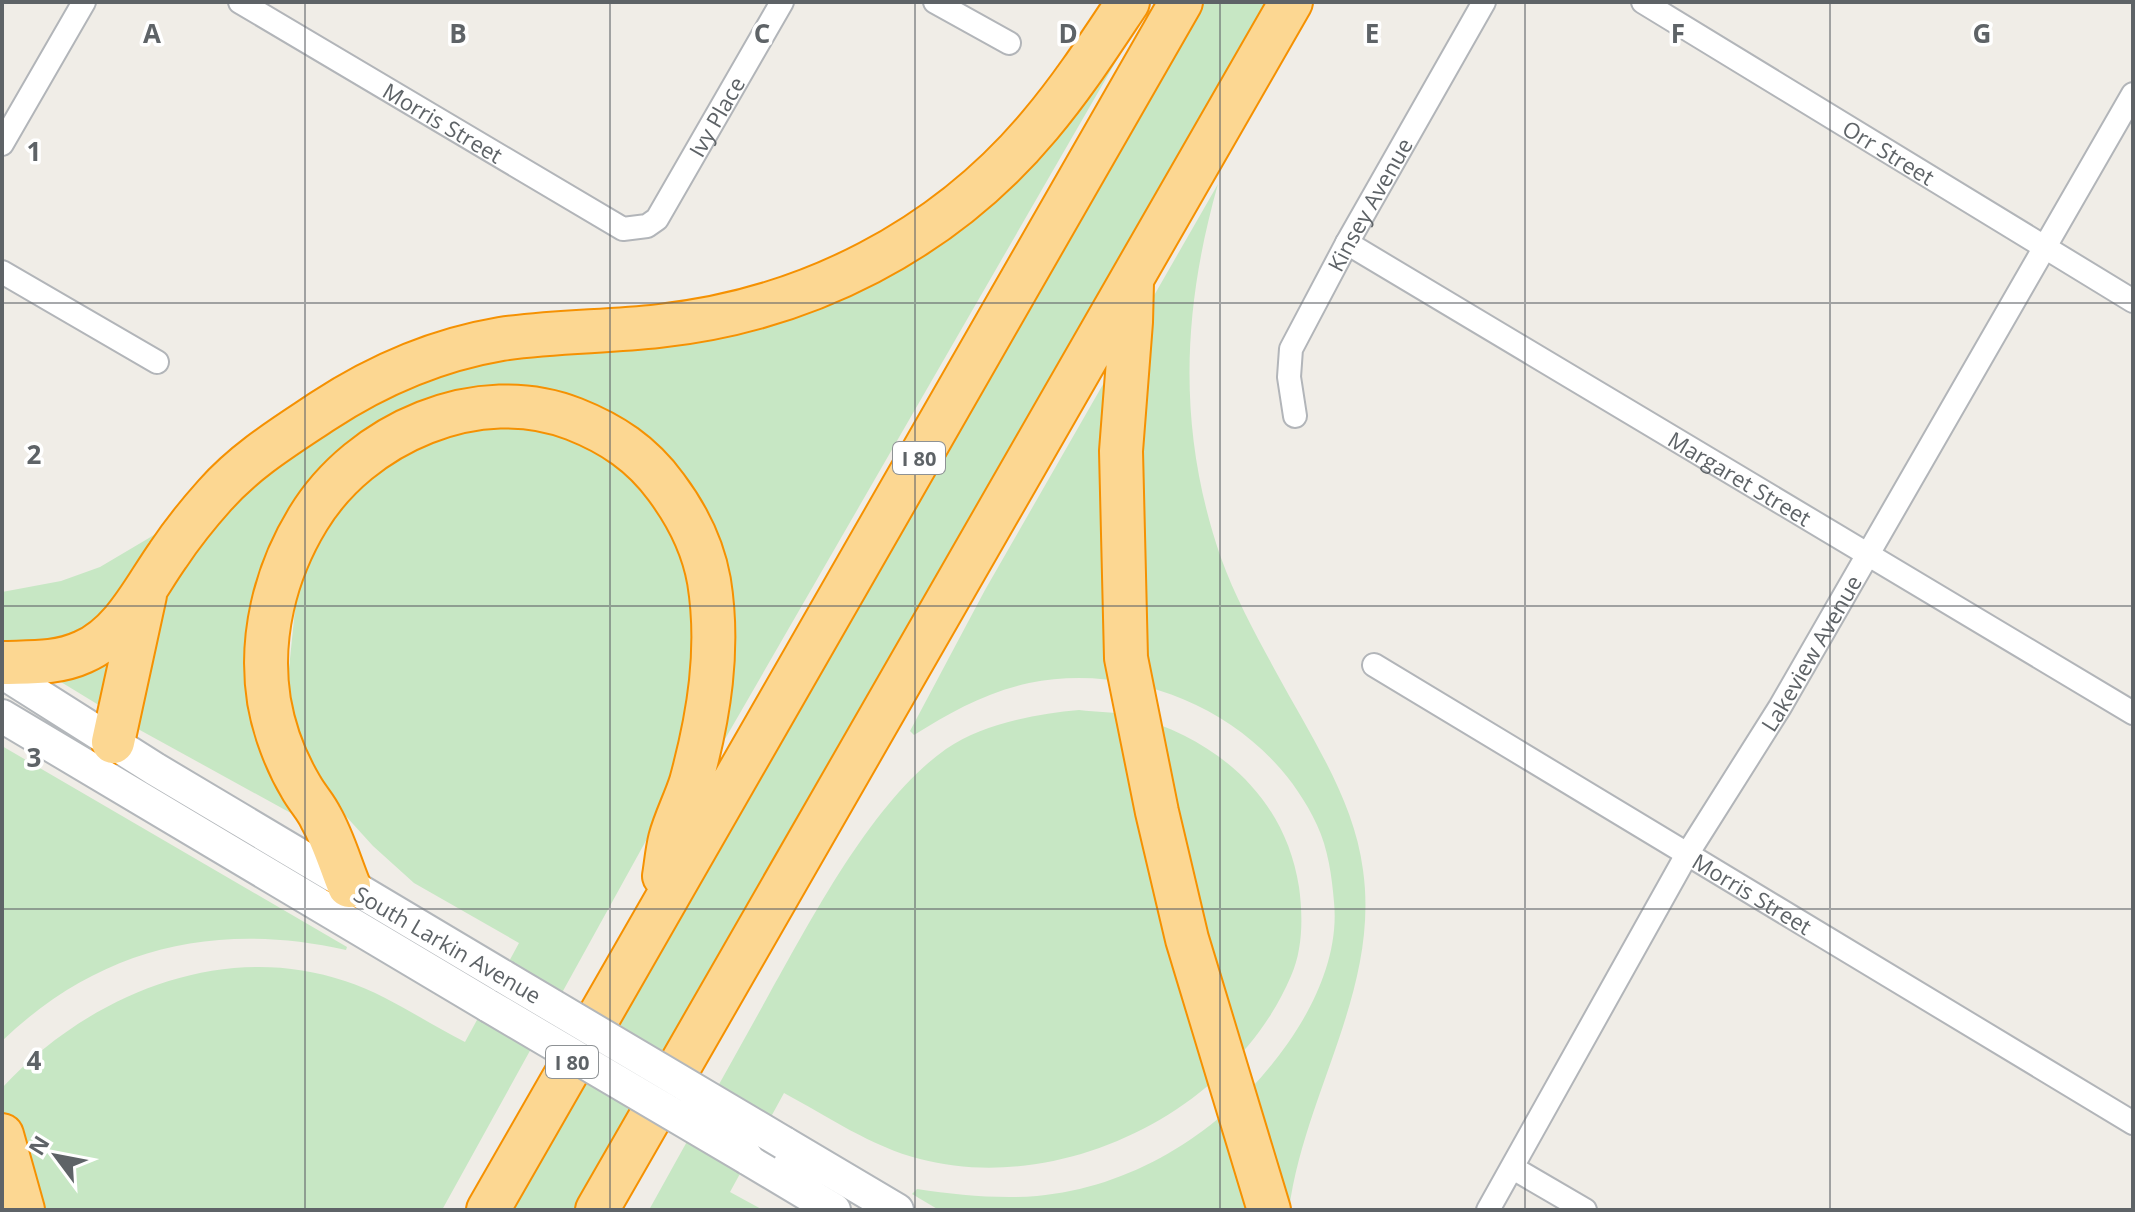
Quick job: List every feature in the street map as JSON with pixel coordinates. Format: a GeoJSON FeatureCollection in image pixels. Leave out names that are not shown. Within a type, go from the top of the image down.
{"type":"FeatureCollection","features":[{"type":"Feature","properties":{"kind":"highway"},"geometry":{"type":"LineString","coordinates":[[2,663],[54,662],[101,643],[145,594],[166,556],[241,466],[364,384],[401,367],[450,351],[502,339],[705,321],[756,309],[838,278],[905,244],[954,208],[1039,127],[1084,69],[1128,2]]}},
{"type":"Feature","properties":{"kind":"highway","name":"I 80"},"geometry":{"type":"LineString","coordinates":[[488,1210],[1181,2]]}},
{"type":"Feature","properties":{"kind":"highway"},"geometry":{"type":"LineString","coordinates":[[597,1210],[1291,2]]}},
{"type":"Feature","properties":{"kind":"highway"},"geometry":{"type":"LineString","coordinates":[[1132,279],[1121,451],[1126,658],[1187,939],[1218,1050],[1250,1142],[1269,1210]]}},
{"type":"Feature","properties":{"kind":"highway"},"geometry":{"type":"LineString","coordinates":[[349,886],[322,819],[300,785],[282,748],[269,701],[266,652],[271,607],[286,562],[309,517],[339,481],[367,456],[399,434],[434,417],[469,409],[504,405],[535,407],[596,428],[621,442],[651,466],[677,502],[697,538],[709,579],[715,632],[708,699],[690,784],[670,838],[657,913]]}},
{"type":"Feature","properties":{"kind":"highway"},"geometry":{"type":"LineString","coordinates":[[113,742],[145,594]]}},
{"type":"Feature","properties":{"kind":"highway"},"geometry":{"type":"LineString","coordinates":[[2,1135],[23,1210]]}},
{"type":"Feature","properties":{"kind":"main road","name":"South Larkin Avenue"},"geometry":{"type":"LineString","coordinates":[[2,672],[349,886],[897,1210]]}},
{"type":"Feature","properties":{"kind":"main road","name":"South Larkin Avenue"},"geometry":{"type":"LineString","coordinates":[[2,716],[834,1210]]}},
{"type":"Feature","properties":{"kind":"street"},"geometry":{"type":"LineString","coordinates":[[2,144],[84,2]]}},
{"type":"Feature","properties":{"kind":"street","name":"Morris Street"},"geometry":{"type":"LineString","coordinates":[[240,2],[623,229],[647,226]]}},
{"type":"Feature","properties":{"kind":"street","name":"Ivy Place"},"geometry":{"type":"LineString","coordinates":[[647,226],[657,219],[782,2]]}},
{"type":"Feature","properties":{"kind":"street"},"geometry":{"type":"LineString","coordinates":[[935,2],[1009,43]]}},
{"type":"Feature","properties":{"kind":"street","name":"Kinsey Avenue"},"geometry":{"type":"LineString","coordinates":[[1295,416],[1289,377],[1291,349],[1347,243],[1484,2]]}},
{"type":"Feature","properties":{"kind":"street","name":"Orr Street"},"geometry":{"type":"LineString","coordinates":[[1643,2],[2133,301]]}},
{"type":"Feature","properties":{"kind":"street","name":"Lakeview Avenue"},"geometry":{"type":"LineString","coordinates":[[1488,1210],[1686,856],[1780,707],[2133,94]]}},
{"type":"Feature","properties":{"kind":"street","name":"Margaret Street"},"geometry":{"type":"LineString","coordinates":[[1347,243],[2133,713]]}},
{"type":"Feature","properties":{"kind":"street"},"geometry":{"type":"LineString","coordinates":[[2,272],[157,362]]}},
{"type":"Feature","properties":{"kind":"street","name":"Morris Street"},"geometry":{"type":"LineString","coordinates":[[1374,665],[2133,1123]]}},
{"type":"Feature","properties":{"kind":"street"},"geometry":{"type":"LineString","coordinates":[[1513,1168],[1585,1210]]}},
{"type":"Feature","properties":{"kind":"green space"},"geometry":{"type":"Polygon","coordinates":[[[1201,2],[1266,2],[576,1210],[507,1210],[1201,2]]]}},
{"type":"Feature","properties":{"kind":"green space"},"geometry":{"type":"Polygon","coordinates":[[[1145,11],[710,765],[723,712],[657,455],[434,403],[267,577],[298,817],[138,729],[2,646],[2,592],[61,581],[100,567],[348,411],[428,371],[859,285],[1145,11]]]}},
{"type":"Feature","properties":{"kind":"green space"},"geometry":{"type":"Polygon","coordinates":[[[1218,184],[1197,278],[1192,325],[1191,417],[1197,464],[1207,511],[1233,587],[1329,768],[1358,844],[1365,914],[1361,957],[1351,1000],[1309,1125],[1289,1210],[939,1210],[912,1194],[917,1189],[977,1196],[1022,1197],[1075,1190],[1111,1180],[1179,1147],[1210,1125],[1265,1073],[1308,1011],[1329,958],[1335,921],[1333,892],[1327,853],[1317,825],[1295,788],[1267,755],[1234,727],[1197,706],[1157,690],[1115,681],[1072,678],[1029,683],[998,692],[955,711],[914,735],[910,731],[985,590],[1218,184]]]}},
{"type":"Feature","properties":{"kind":"green space"},"geometry":{"type":"Polygon","coordinates":[[[490,426],[536,426],[599,449],[650,494],[686,560],[699,656],[683,754],[653,828],[442,1210],[2,1210],[2,1088],[36,1055],[74,1027],[115,1003],[159,984],[204,972],[251,967],[298,970],[361,987],[465,1042],[519,943],[414,883],[373,846],[333,802],[301,746],[287,688],[296,600],[311,559],[335,518],[359,488],[423,442],[490,426]]]}},
{"type":"Feature","properties":{"kind":"green space"},"geometry":{"type":"Polygon","coordinates":[[[1079,710],[1133,716],[1193,740],[1243,777],[1263,800],[1279,826],[1299,887],[1300,944],[1291,976],[1264,1024],[1229,1067],[1186,1103],[1137,1132],[1084,1153],[1029,1165],[974,1167],[902,1154],[867,1139],[784,1093],[730,1192],[763,1210],[649,1210],[823,899],[868,830],[893,799],[919,771],[961,740],[1010,722],[1079,710]]]}},
{"type":"Feature","properties":{"kind":"green space"},"geometry":{"type":"Polygon","coordinates":[[[2,746],[347,947],[346,950],[298,942],[251,939],[206,941],[162,949],[120,963],[79,983],[40,1009],[2,1041],[2,746]]]}}]}
